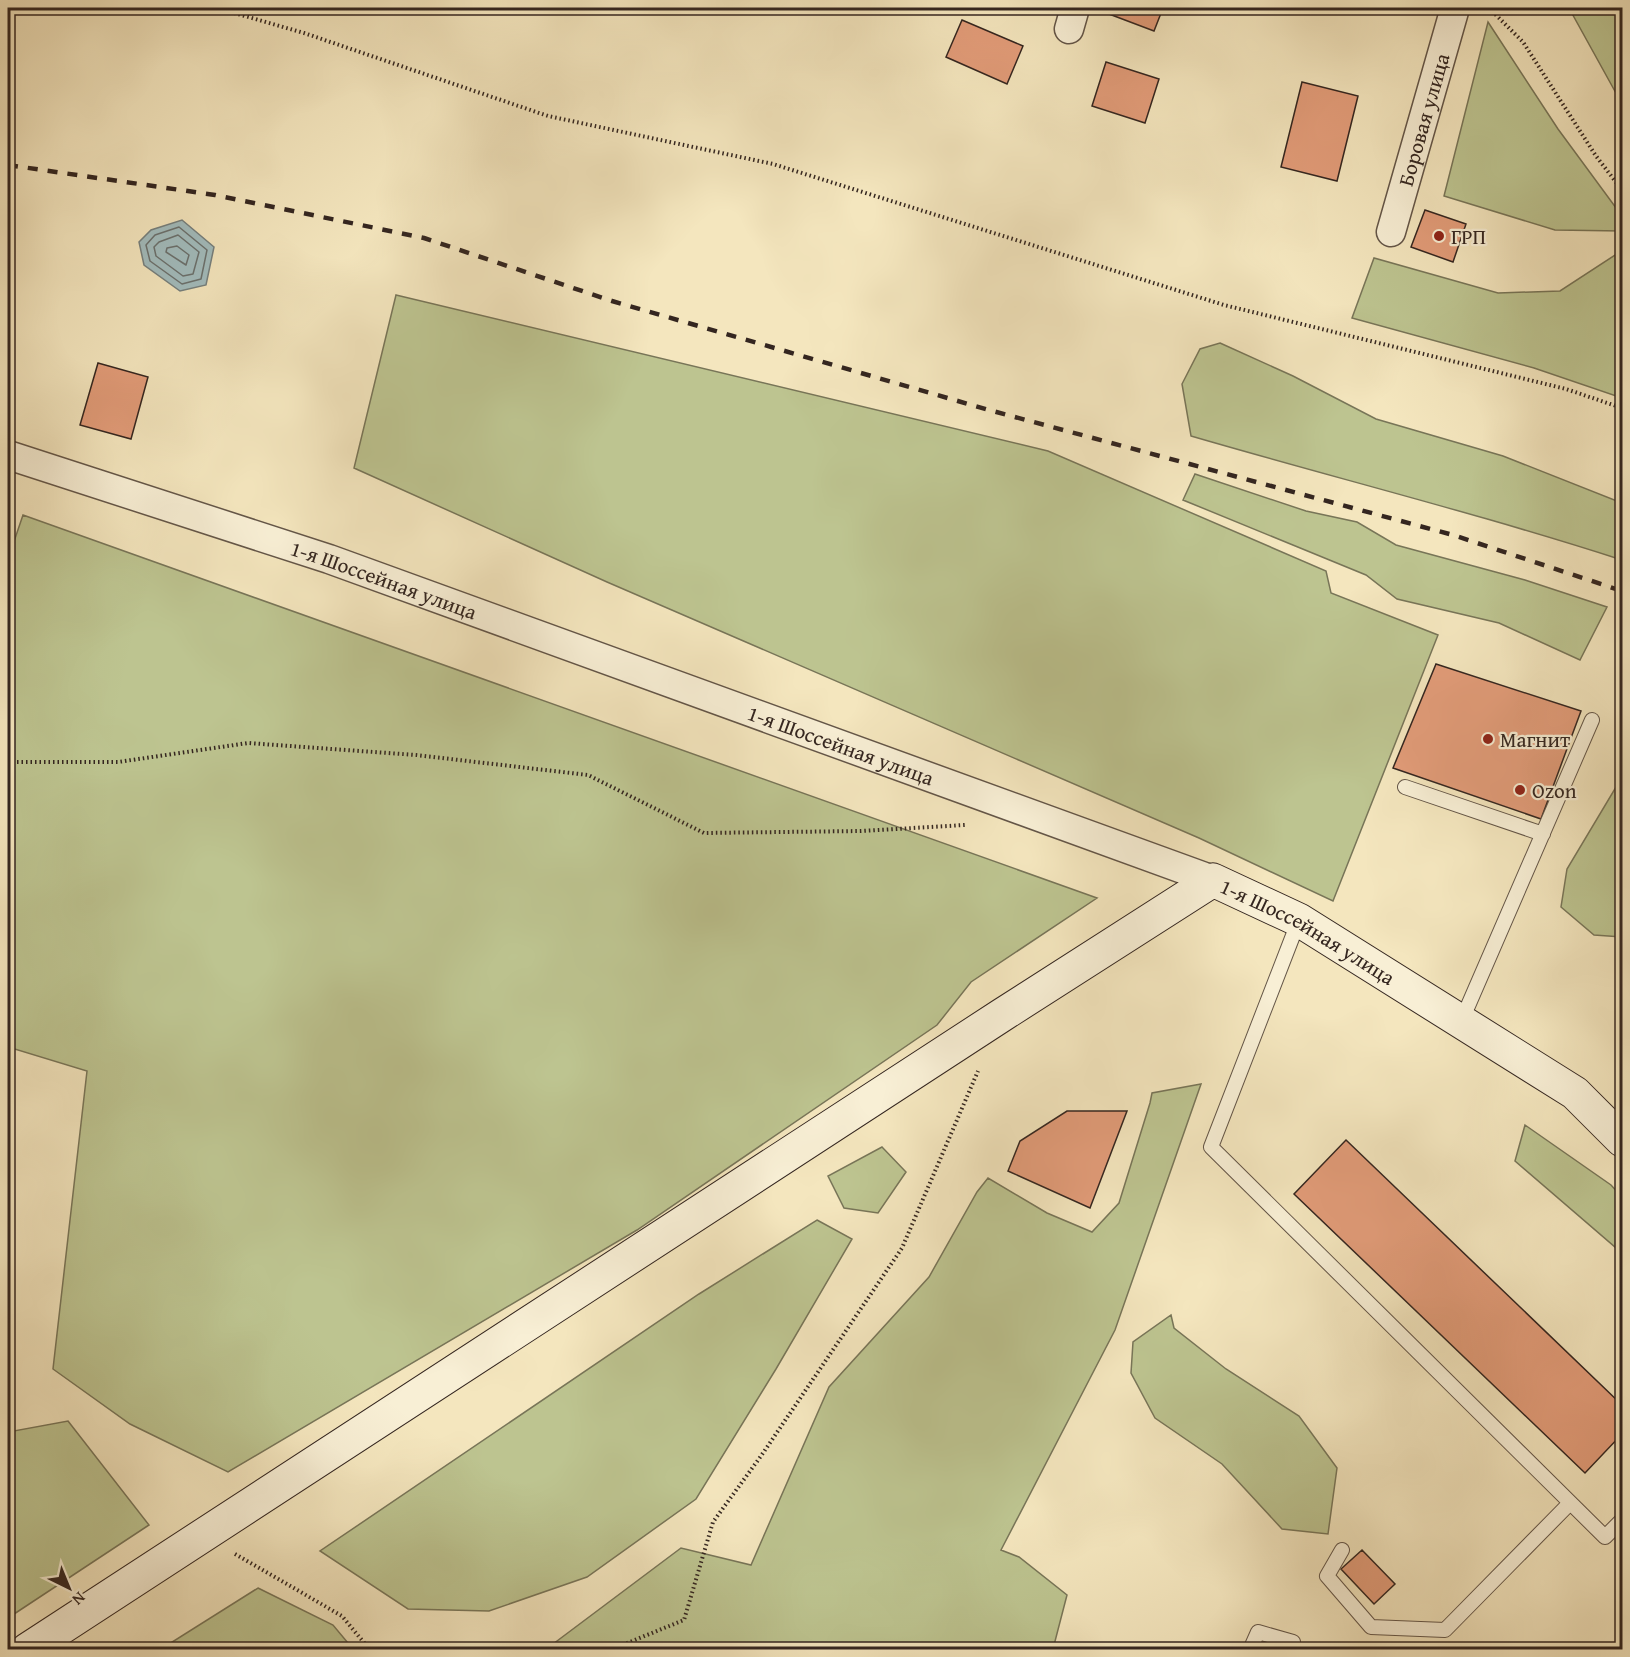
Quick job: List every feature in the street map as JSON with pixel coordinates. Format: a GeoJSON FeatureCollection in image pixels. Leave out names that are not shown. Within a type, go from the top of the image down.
{"type":"FeatureCollection","features":[{"type":"Feature","properties":{"kind":"street","name":"Боровая улица"},"geometry":{"type":"LineString","coordinates":[[1391,232],[1455,8]]}},
{"type":"Feature","properties":{"kind":"street","name":"1-я Шоссейная улица"},"geometry":{"type":"LineString","coordinates":[[8,455],[329,559],[1213,880],[1299,920],[1575,1093],[1623,1140]]}},
{"type":"Feature","properties":{"kind":"street"},"geometry":{"type":"LineString","coordinates":[[27,1650],[1213,880]]}},
{"type":"Feature","properties":{"kind":"lane"},"geometry":{"type":"LineString","coordinates":[[1461,1022],[1592,720]]}},
{"type":"Feature","properties":{"kind":"lane"},"geometry":{"type":"LineString","coordinates":[[1405,787],[1543,834]]}},
{"type":"Feature","properties":{"kind":"lane"},"geometry":{"type":"LineString","coordinates":[[1299,920],[1211,1147],[1605,1538],[1623,1520]]}},
{"type":"Feature","properties":{"kind":"lane"},"geometry":{"type":"LineString","coordinates":[[1342,1550],[1326,1576],[1371,1627],[1445,1630],[1570,1503]]}},
{"type":"Feature","properties":{"kind":"lane"},"geometry":{"type":"LineString","coordinates":[[1250,1650],[1258,1632],[1293,1642]]}},
{"type":"Feature","properties":{"kind":"path"},"geometry":{"type":"LineString","coordinates":[[217,8],[304,33],[548,116],[773,164],[1224,305],[1566,389],[1623,408]]}},
{"type":"Feature","properties":{"kind":"path"},"geometry":{"type":"LineString","coordinates":[[1489,8],[1524,42],[1596,156],[1623,190]]}},
{"type":"Feature","properties":{"kind":"path"},"geometry":{"type":"LineString","coordinates":[[8,762],[118,762],[248,743],[416,754],[588,775],[704,833],[861,831],[967,825]]}},
{"type":"Feature","properties":{"kind":"path"},"geometry":{"type":"LineString","coordinates":[[610,1650],[684,1620],[712,1522],[761,1456],[902,1248],[979,1068]]}},
{"type":"Feature","properties":{"kind":"path"},"geometry":{"type":"LineString","coordinates":[[202,1536],[342,1616],[370,1650]]}},
{"type":"Feature","properties":{"kind":"green space"},"geometry":{"type":"Polygon","coordinates":[[[1569,8],[1622,8],[1622,104],[1569,8]]]}},
{"type":"Feature","properties":{"kind":"green space"},"geometry":{"type":"Polygon","coordinates":[[[1488,22],[1558,129],[1622,216],[1622,231],[1555,230],[1444,196],[1488,22]]]}},
{"type":"Feature","properties":{"kind":"green space"},"geometry":{"type":"Polygon","coordinates":[[[1615,255],[1622,257],[1622,398],[1534,368],[1352,318],[1374,258],[1498,293],[1560,291],[1615,255]]]}},
{"type":"Feature","properties":{"kind":"green space"},"geometry":{"type":"Polygon","coordinates":[[[396,295],[1048,451],[1326,571],[1331,593],[1438,635],[1333,901],[1199,838],[607,582],[354,468],[396,295]]]}},
{"type":"Feature","properties":{"kind":"green space"},"geometry":{"type":"Polygon","coordinates":[[[1220,343],[1293,376],[1376,419],[1503,456],[1622,503],[1622,560],[1191,436],[1182,384],[1200,349],[1220,343]]]}},
{"type":"Feature","properties":{"kind":"green space"},"geometry":{"type":"Polygon","coordinates":[[[1195,474],[1306,511],[1357,522],[1396,545],[1525,580],[1607,607],[1580,660],[1499,623],[1397,599],[1366,575],[1183,500],[1195,474]]]}},
{"type":"Feature","properties":{"kind":"green space"},"geometry":{"type":"Polygon","coordinates":[[[23,515],[1097,898],[971,982],[937,1025],[637,1230],[228,1472],[130,1424],[53,1369],[87,1071],[8,1047],[8,559],[23,515]]]}},
{"type":"Feature","properties":{"kind":"green space"},"geometry":{"type":"Polygon","coordinates":[[[1622,777],[1622,937],[1594,935],[1561,907],[1567,869],[1622,777]]]}},
{"type":"Feature","properties":{"kind":"green space"},"geometry":{"type":"Polygon","coordinates":[[[1201,1084],[1115,1330],[1001,1550],[1019,1557],[1067,1595],[1053,1649],[554,1649],[553,1644],[681,1548],[751,1565],[829,1387],[929,1277],[977,1192],[988,1178],[1047,1213],[1092,1232],[1119,1203],[1152,1093],[1201,1084]]]}},
{"type":"Feature","properties":{"kind":"green space"},"geometry":{"type":"Polygon","coordinates":[[[1525,1125],[1611,1185],[1622,1197],[1622,1253],[1515,1161],[1525,1125]]]}},
{"type":"Feature","properties":{"kind":"green space"},"geometry":{"type":"Polygon","coordinates":[[[882,1147],[906,1172],[878,1213],[844,1208],[828,1176],[882,1147]]]}},
{"type":"Feature","properties":{"kind":"green space"},"geometry":{"type":"Polygon","coordinates":[[[817,1220],[852,1239],[696,1499],[587,1577],[489,1611],[408,1609],[320,1551],[699,1294],[817,1220]]]}},
{"type":"Feature","properties":{"kind":"green space"},"geometry":{"type":"Polygon","coordinates":[[[1171,1315],[1174,1328],[1226,1369],[1299,1416],[1337,1468],[1328,1534],[1282,1529],[1222,1464],[1155,1418],[1131,1373],[1133,1342],[1171,1315]]]}},
{"type":"Feature","properties":{"kind":"green space"},"geometry":{"type":"Polygon","coordinates":[[[68,1421],[149,1525],[8,1618],[8,1432],[68,1421]]]}},
{"type":"Feature","properties":{"kind":"green space"},"geometry":{"type":"Polygon","coordinates":[[[258,1588],[333,1625],[353,1649],[161,1649],[258,1588]]]}},
{"type":"Feature","properties":{"kind":"water"},"geometry":{"type":"Polygon","coordinates":[[[182,220],[214,247],[206,285],[180,291],[144,265],[139,242],[151,230],[182,220]]]}},
{"type":"Feature","properties":{"kind":"building"},"geometry":{"type":"Polygon","coordinates":[[[1111,8],[1163,8],[1154,31],[1109,14],[1111,8]]]}},
{"type":"Feature","properties":{"kind":"building"},"geometry":{"type":"Polygon","coordinates":[[[962,20],[1023,46],[1007,84],[946,57],[962,20]]]}},
{"type":"Feature","properties":{"kind":"building"},"geometry":{"type":"Polygon","coordinates":[[[1106,62],[1159,79],[1145,123],[1092,106],[1106,62]]]}},
{"type":"Feature","properties":{"kind":"building"},"geometry":{"type":"Polygon","coordinates":[[[1302,82],[1358,96],[1337,181],[1281,167],[1302,82]]]}},
{"type":"Feature","properties":{"kind":"building","name":"ГРП"},"geometry":{"type":"Polygon","coordinates":[[[1425,210],[1466,224],[1453,262],[1411,247],[1425,210]]]}},
{"type":"Feature","properties":{"kind":"building"},"geometry":{"type":"Polygon","coordinates":[[[98,363],[148,377],[131,439],[80,425],[98,363]]]}},
{"type":"Feature","properties":{"kind":"building","name":"Магнит"},"geometry":{"type":"Polygon","coordinates":[[[1436,664],[1581,711],[1541,819],[1393,768],[1436,664]]]}},
{"type":"Feature","properties":{"kind":"building"},"geometry":{"type":"Polygon","coordinates":[[[1067,1111],[1127,1111],[1090,1208],[1008,1171],[1020,1141],[1067,1111]]]}},
{"type":"Feature","properties":{"kind":"building"},"geometry":{"type":"Polygon","coordinates":[[[1346,1140],[1622,1405],[1622,1434],[1585,1473],[1294,1194],[1346,1140]]]}},
{"type":"Feature","properties":{"kind":"building"},"geometry":{"type":"Polygon","coordinates":[[[1362,1550],[1395,1584],[1374,1604],[1341,1569],[1362,1550]]]}},
{"type":"Feature","properties":{"kind":"railway"},"geometry":{"type":"LineString","coordinates":[[8,165],[215,195],[424,238],[612,301],[989,410],[1453,535],[1622,591]]}},
{"type":"Feature","properties":{"kind":"place","name":"ГРП"},"geometry":{"type":"Point","coordinates":[1439,236]}},
{"type":"Feature","properties":{"kind":"place","name":"Магнит"},"geometry":{"type":"Point","coordinates":[1488,739]}},
{"type":"Feature","properties":{"kind":"place","name":"Ozon"},"geometry":{"type":"Point","coordinates":[1520,790]}}]}
